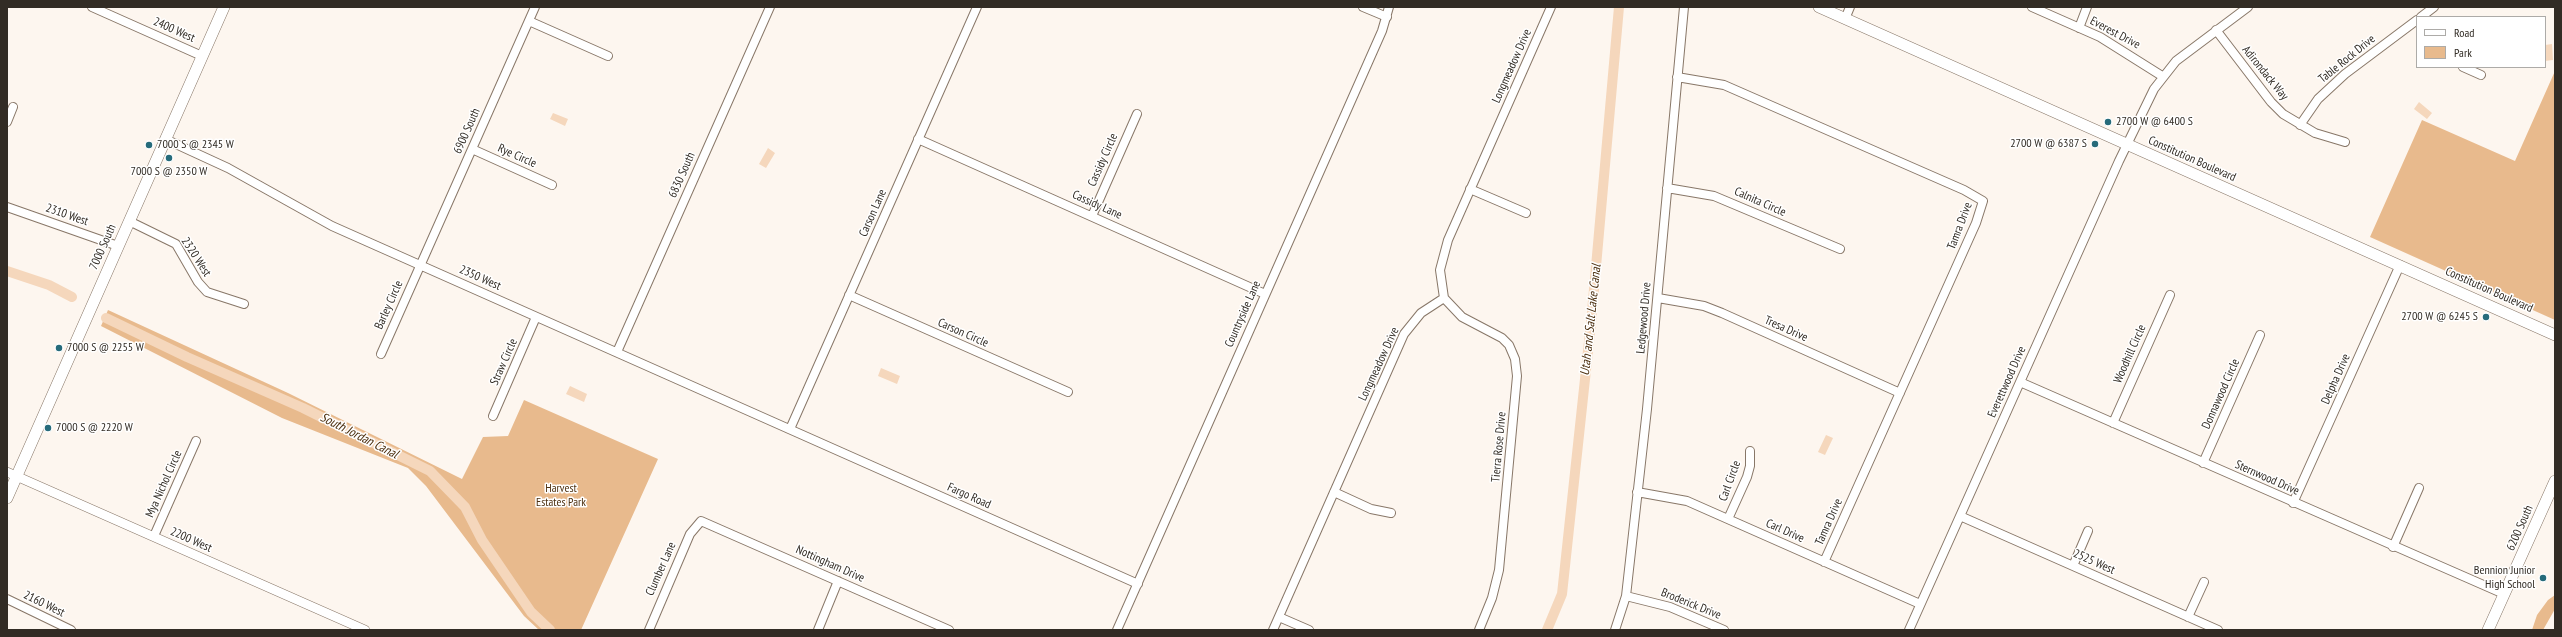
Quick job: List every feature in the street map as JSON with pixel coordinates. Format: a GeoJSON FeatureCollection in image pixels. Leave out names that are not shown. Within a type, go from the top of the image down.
{"type":"FeatureCollection","features":[{"type":"Feature","properties":{"kind":"main road","name":"7000 South"},"geometry":{"type":"LineString","coordinates":[[7,498],[12,474],[118,246],[224,7]]}},
{"type":"Feature","properties":{"kind":"main road","name":"Constitution Boulevard"},"geometry":{"type":"LineString","coordinates":[[1819,7],[2555,335]]}},
{"type":"Feature","properties":{"kind":"main road","name":"6200 South"},"geometry":{"type":"LineString","coordinates":[[2488,630],[2555,481]]}},
{"type":"Feature","properties":{"kind":"street","name":"2400 West"},"geometry":{"type":"LineString","coordinates":[[92,7],[202,56]]}},
{"type":"Feature","properties":{"kind":"street","name":"6900 South"},"geometry":{"type":"LineString","coordinates":[[420,265],[535,7]]}},
{"type":"Feature","properties":{"kind":"street","name":"6830 South"},"geometry":{"type":"LineString","coordinates":[[617,352],[770,7]]}},
{"type":"Feature","properties":{"kind":"street","name":"Carson Lane"},"geometry":{"type":"LineString","coordinates":[[790,429],[977,7]]}},
{"type":"Feature","properties":{"kind":"street"},"geometry":{"type":"LineString","coordinates":[[1363,7],[1387,18]]}},
{"type":"Feature","properties":{"kind":"street","name":"Countryside Lane"},"geometry":{"type":"LineString","coordinates":[[1117,630],[1387,18],[1390,7]]}},
{"type":"Feature","properties":{"kind":"street","name":"Longmeadow Drive"},"geometry":{"type":"LineString","coordinates":[[1273,630],[1404,334],[1421,313],[1444,298],[1440,285],[1442,256],[1470,189],[1551,7]]}},
{"type":"Feature","properties":{"kind":"street","name":"Ledgewood Drive"},"geometry":{"type":"LineString","coordinates":[[1615,630],[1626,596],[1658,298],[1684,7]]}},
{"type":"Feature","properties":{"kind":"street"},"geometry":{"type":"LineString","coordinates":[[1845,19],[1850,7]]}},
{"type":"Feature","properties":{"kind":"street","name":"Everest Drive"},"geometry":{"type":"LineString","coordinates":[[2032,7],[2121,48],[2162,76]]}},
{"type":"Feature","properties":{"kind":"street"},"geometry":{"type":"LineString","coordinates":[[2079,28],[2087,7]]}},
{"type":"Feature","properties":{"kind":"street","name":"Everettwood Drive"},"geometry":{"type":"LineString","coordinates":[[1909,630],[2127,144],[2162,76],[2176,60],[2248,7]]}},
{"type":"Feature","properties":{"kind":"street"},"geometry":{"type":"LineString","coordinates":[[2422,16],[2434,7]]}},
{"type":"Feature","properties":{"kind":"street"},"geometry":{"type":"LineString","coordinates":[[529,21],[608,56]]}},
{"type":"Feature","properties":{"kind":"street","name":"Table Rock Drive"},"geometry":{"type":"LineString","coordinates":[[2300,125],[2318,99],[2345,74],[2416,21]]}},
{"type":"Feature","properties":{"kind":"street","name":"Adirondack Way"},"geometry":{"type":"LineString","coordinates":[[2216,30],[2271,102],[2300,125],[2321,135],[2345,142]]}},
{"type":"Feature","properties":{"kind":"street"},"geometry":{"type":"LineString","coordinates":[[2465,68],[2481,75]]}},
{"type":"Feature","properties":{"kind":"street","name":"Tamra Drive"},"geometry":{"type":"LineString","coordinates":[[1677,77],[1724,85],[1964,190],[1983,201],[1976,223],[1824,562]]}},
{"type":"Feature","properties":{"kind":"street"},"geometry":{"type":"LineString","coordinates":[[7,122],[14,107]]}},
{"type":"Feature","properties":{"kind":"street","name":"Cassidy Circle"},"geometry":{"type":"LineString","coordinates":[[1092,216],[1137,114]]}},
{"type":"Feature","properties":{"kind":"street","name":"2350 West"},"geometry":{"type":"LineString","coordinates":[[165,139],[228,168],[309,214],[536,317],[790,429]]}},
{"type":"Feature","properties":{"kind":"street","name":"Cassidy Lane"},"geometry":{"type":"LineString","coordinates":[[918,139],[1265,294]]}},
{"type":"Feature","properties":{"kind":"street","name":"Rye Circle"},"geometry":{"type":"LineString","coordinates":[[472,149],[552,185]]}},
{"type":"Feature","properties":{"kind":"street","name":"Calnita Circle"},"geometry":{"type":"LineString","coordinates":[[1667,188],[1714,196],[1820,242],[1840,249]]}},
{"type":"Feature","properties":{"kind":"street"},"geometry":{"type":"LineString","coordinates":[[1470,189],[1526,213]]}},
{"type":"Feature","properties":{"kind":"street","name":"2310 West"},"geometry":{"type":"LineString","coordinates":[[7,207],[118,246]]}},
{"type":"Feature","properties":{"kind":"street","name":"2320 West"},"geometry":{"type":"LineString","coordinates":[[129,221],[176,244],[198,282],[208,292],[244,304]]}},
{"type":"Feature","properties":{"kind":"street","name":"Barley Circle"},"geometry":{"type":"LineString","coordinates":[[381,354],[420,265]]}},
{"type":"Feature","properties":{"kind":"street","name":"Delpha Drive"},"geometry":{"type":"LineString","coordinates":[[2293,503],[2400,265]]}},
{"type":"Feature","properties":{"kind":"street","name":"Carson Circle"},"geometry":{"type":"LineString","coordinates":[[849,295],[1068,392]]}},
{"type":"Feature","properties":{"kind":"street","name":"Woodhill Circle"},"geometry":{"type":"LineString","coordinates":[[2113,423],[2170,295]]}},
{"type":"Feature","properties":{"kind":"street","name":"Tierra Rose Drive"},"geometry":{"type":"LineString","coordinates":[[1444,298],[1462,317],[1502,338],[1509,345],[1516,358],[1516,384],[1499,570],[1492,598],[1479,630]]}},
{"type":"Feature","properties":{"kind":"street","name":"Tresa Drive"},"geometry":{"type":"LineString","coordinates":[[1658,298],[1704,306],[1722,313],[1900,393]]}},
{"type":"Feature","properties":{"kind":"street","name":"Straw Circle"},"geometry":{"type":"LineString","coordinates":[[493,416],[536,317]]}},
{"type":"Feature","properties":{"kind":"street","name":"Donnawood Circle"},"geometry":{"type":"LineString","coordinates":[[2203,463],[2260,335]]}},
{"type":"Feature","properties":{"kind":"street","name":"Sternwood Drive"},"geometry":{"type":"LineString","coordinates":[[2020,382],[2393,547],[2504,594]]}},
{"type":"Feature","properties":{"kind":"street","name":"Fargo Road"},"geometry":{"type":"LineString","coordinates":[[790,429],[1138,584]]}},
{"type":"Feature","properties":{"kind":"street","name":"Mya Nichol Circle"},"geometry":{"type":"LineString","coordinates":[[154,536],[196,441]]}},
{"type":"Feature","properties":{"kind":"street","name":"Carl Circle"},"geometry":{"type":"LineString","coordinates":[[1728,519],[1747,477],[1750,466],[1750,451]]}},
{"type":"Feature","properties":{"kind":"street","name":"2200 West"},"geometry":{"type":"LineString","coordinates":[[12,474],[365,630]]}},
{"type":"Feature","properties":{"kind":"street"},"geometry":{"type":"LineString","coordinates":[[2393,547],[2419,488]]}},
{"type":"Feature","properties":{"kind":"street"},"geometry":{"type":"LineString","coordinates":[[1334,492],[1371,508],[1391,513]]}},
{"type":"Feature","properties":{"kind":"street","name":"Carl Drive"},"geometry":{"type":"LineString","coordinates":[[1637,492],[1677,498],[1920,604]]}},
{"type":"Feature","properties":{"kind":"street","name":"2525 West"},"geometry":{"type":"LineString","coordinates":[[1960,516],[2218,630]]}},
{"type":"Feature","properties":{"kind":"street","name":"Nottingham Drive"},"geometry":{"type":"LineString","coordinates":[[701,520],[949,630]]}},
{"type":"Feature","properties":{"kind":"street","name":"Clumber Lane"},"geometry":{"type":"LineString","coordinates":[[649,630],[690,534],[701,520]]}},
{"type":"Feature","properties":{"kind":"street"},"geometry":{"type":"LineString","coordinates":[[2072,566],[2088,532]]}},
{"type":"Feature","properties":{"kind":"street"},"geometry":{"type":"LineString","coordinates":[[818,630],[838,581]]}},
{"type":"Feature","properties":{"kind":"street"},"geometry":{"type":"LineString","coordinates":[[2188,617],[2204,582]]}},
{"type":"Feature","properties":{"kind":"street","name":"Broderick Drive"},"geometry":{"type":"LineString","coordinates":[[1626,596],[1670,606],[1724,630]]}},
{"type":"Feature","properties":{"kind":"street","name":"2160 West"},"geometry":{"type":"LineString","coordinates":[[7,599],[71,630]]}},
{"type":"Feature","properties":{"kind":"street"},"geometry":{"type":"LineString","coordinates":[[1278,617],[1309,630]]}},
{"type":"Feature","properties":{"kind":"green space"},"geometry":{"type":"Polygon","coordinates":[[[2555,71],[2555,320],[2370,237],[2422,120],[2515,161],[2555,71]]]}},
{"type":"Feature","properties":{"kind":"green space","name":"Harvest Estates Park"},"geometry":{"type":"Polygon","coordinates":[[[108,310],[288,393],[462,479],[483,437],[508,436],[524,400],[658,459],[581,630],[539,630],[524,616],[426,486],[408,468],[282,418],[101,326],[108,310]]]}},
{"type":"Feature","properties":{"kind":"green space"},"geometry":{"type":"Polygon","coordinates":[[[2555,595],[2555,609],[2543,630],[2532,630],[2537,615],[2548,600],[2555,595]]]}},
{"type":"Feature","properties":{"kind":"shaded area"},"geometry":{"type":"Polygon","coordinates":[[[2552,44],[2553,60],[2546,61],[2546,45],[2552,44]]]}},
{"type":"Feature","properties":{"kind":"shaded area"},"geometry":{"type":"Polygon","coordinates":[[[2419,102],[2432,113],[2427,119],[2414,109],[2419,102]]]}},
{"type":"Feature","properties":{"kind":"shaded area"},"geometry":{"type":"Polygon","coordinates":[[[553,113],[568,119],[565,126],[550,119],[553,113]]]}},
{"type":"Feature","properties":{"kind":"shaded area"},"geometry":{"type":"Polygon","coordinates":[[[768,148],[775,153],[766,168],[759,164],[768,148]]]}},
{"type":"Feature","properties":{"kind":"shaded area"},"geometry":{"type":"Polygon","coordinates":[[[881,368],[900,376],[897,384],[878,376],[881,368]]]}},
{"type":"Feature","properties":{"kind":"shaded area"},"geometry":{"type":"Polygon","coordinates":[[[570,386],[587,394],[584,402],[566,394],[570,386]]]}},
{"type":"Feature","properties":{"kind":"shaded area"},"geometry":{"type":"Polygon","coordinates":[[[1826,435],[1833,438],[1825,455],[1818,452],[1826,435]]]}},
{"type":"Feature","properties":{"kind":"waterway","name":"Utah and Salt Lake Canal"},"geometry":{"type":"LineString","coordinates":[[1547,630],[1562,594],[1591,323],[1619,7]]}},
{"type":"Feature","properties":{"kind":"waterway","name":"South Jordan Canal"},"geometry":{"type":"LineString","coordinates":[[7,271],[49,285],[72,297]]}},
{"type":"Feature","properties":{"kind":"waterway","name":"South Jordan Canal"},"geometry":{"type":"LineString","coordinates":[[106,318],[187,357],[303,408],[430,471],[465,507],[482,540],[531,612],[550,630]]}},
{"type":"Feature","properties":{"kind":"place","name":"2700 W @ 6400 S"},"geometry":{"type":"Point","coordinates":[2108,122]}},
{"type":"Feature","properties":{"kind":"place","name":"2700 W @ 6387 S"},"geometry":{"type":"Point","coordinates":[2095,144]}},
{"type":"Feature","properties":{"kind":"place","name":"7000 S @ 2345 W"},"geometry":{"type":"Point","coordinates":[149,145]}},
{"type":"Feature","properties":{"kind":"place","name":"7000 S @ 2350 W"},"geometry":{"type":"Point","coordinates":[169,158]}},
{"type":"Feature","properties":{"kind":"place","name":"2700 W @ 6245 S"},"geometry":{"type":"Point","coordinates":[2486,317]}},
{"type":"Feature","properties":{"kind":"place","name":"7000 S @ 2255 W"},"geometry":{"type":"Point","coordinates":[59,348]}},
{"type":"Feature","properties":{"kind":"place","name":"7000 S @ 2220 W"},"geometry":{"type":"Point","coordinates":[48,428]}},
{"type":"Feature","properties":{"kind":"place","name":"Bennion Junior High School"},"geometry":{"type":"Point","coordinates":[2543,578]}}]}
